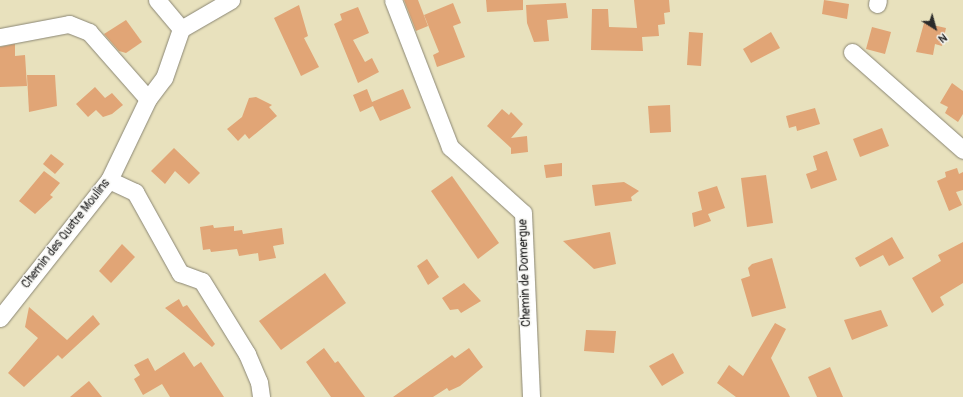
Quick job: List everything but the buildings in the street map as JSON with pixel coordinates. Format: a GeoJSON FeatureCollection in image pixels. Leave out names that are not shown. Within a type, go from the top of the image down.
{"type":"FeatureCollection","features":[{"type":"Feature","properties":{"kind":"street"},"geometry":{"type":"LineString","coordinates":[[157,0],[181,29],[231,0]]}},
{"type":"Feature","properties":{"kind":"street","name":"Chemin de Domergue"},"geometry":{"type":"LineString","coordinates":[[393,0],[450,147],[523,212],[531,397]]}},
{"type":"Feature","properties":{"kind":"street"},"geometry":{"type":"LineString","coordinates":[[0,37],[69,24],[89,32],[148,99]]}},
{"type":"Feature","properties":{"kind":"street","name":"Chemin des Quatre Moulins"},"geometry":{"type":"LineString","coordinates":[[0,318],[109,180],[148,99],[164,78],[181,29]]}},
{"type":"Feature","properties":{"kind":"street"},"geometry":{"type":"LineString","coordinates":[[852,52],[963,150]]}},
{"type":"Feature","properties":{"kind":"street"},"geometry":{"type":"LineString","coordinates":[[109,180],[135,192],[180,273],[202,281],[247,354],[260,389]]}}]}
